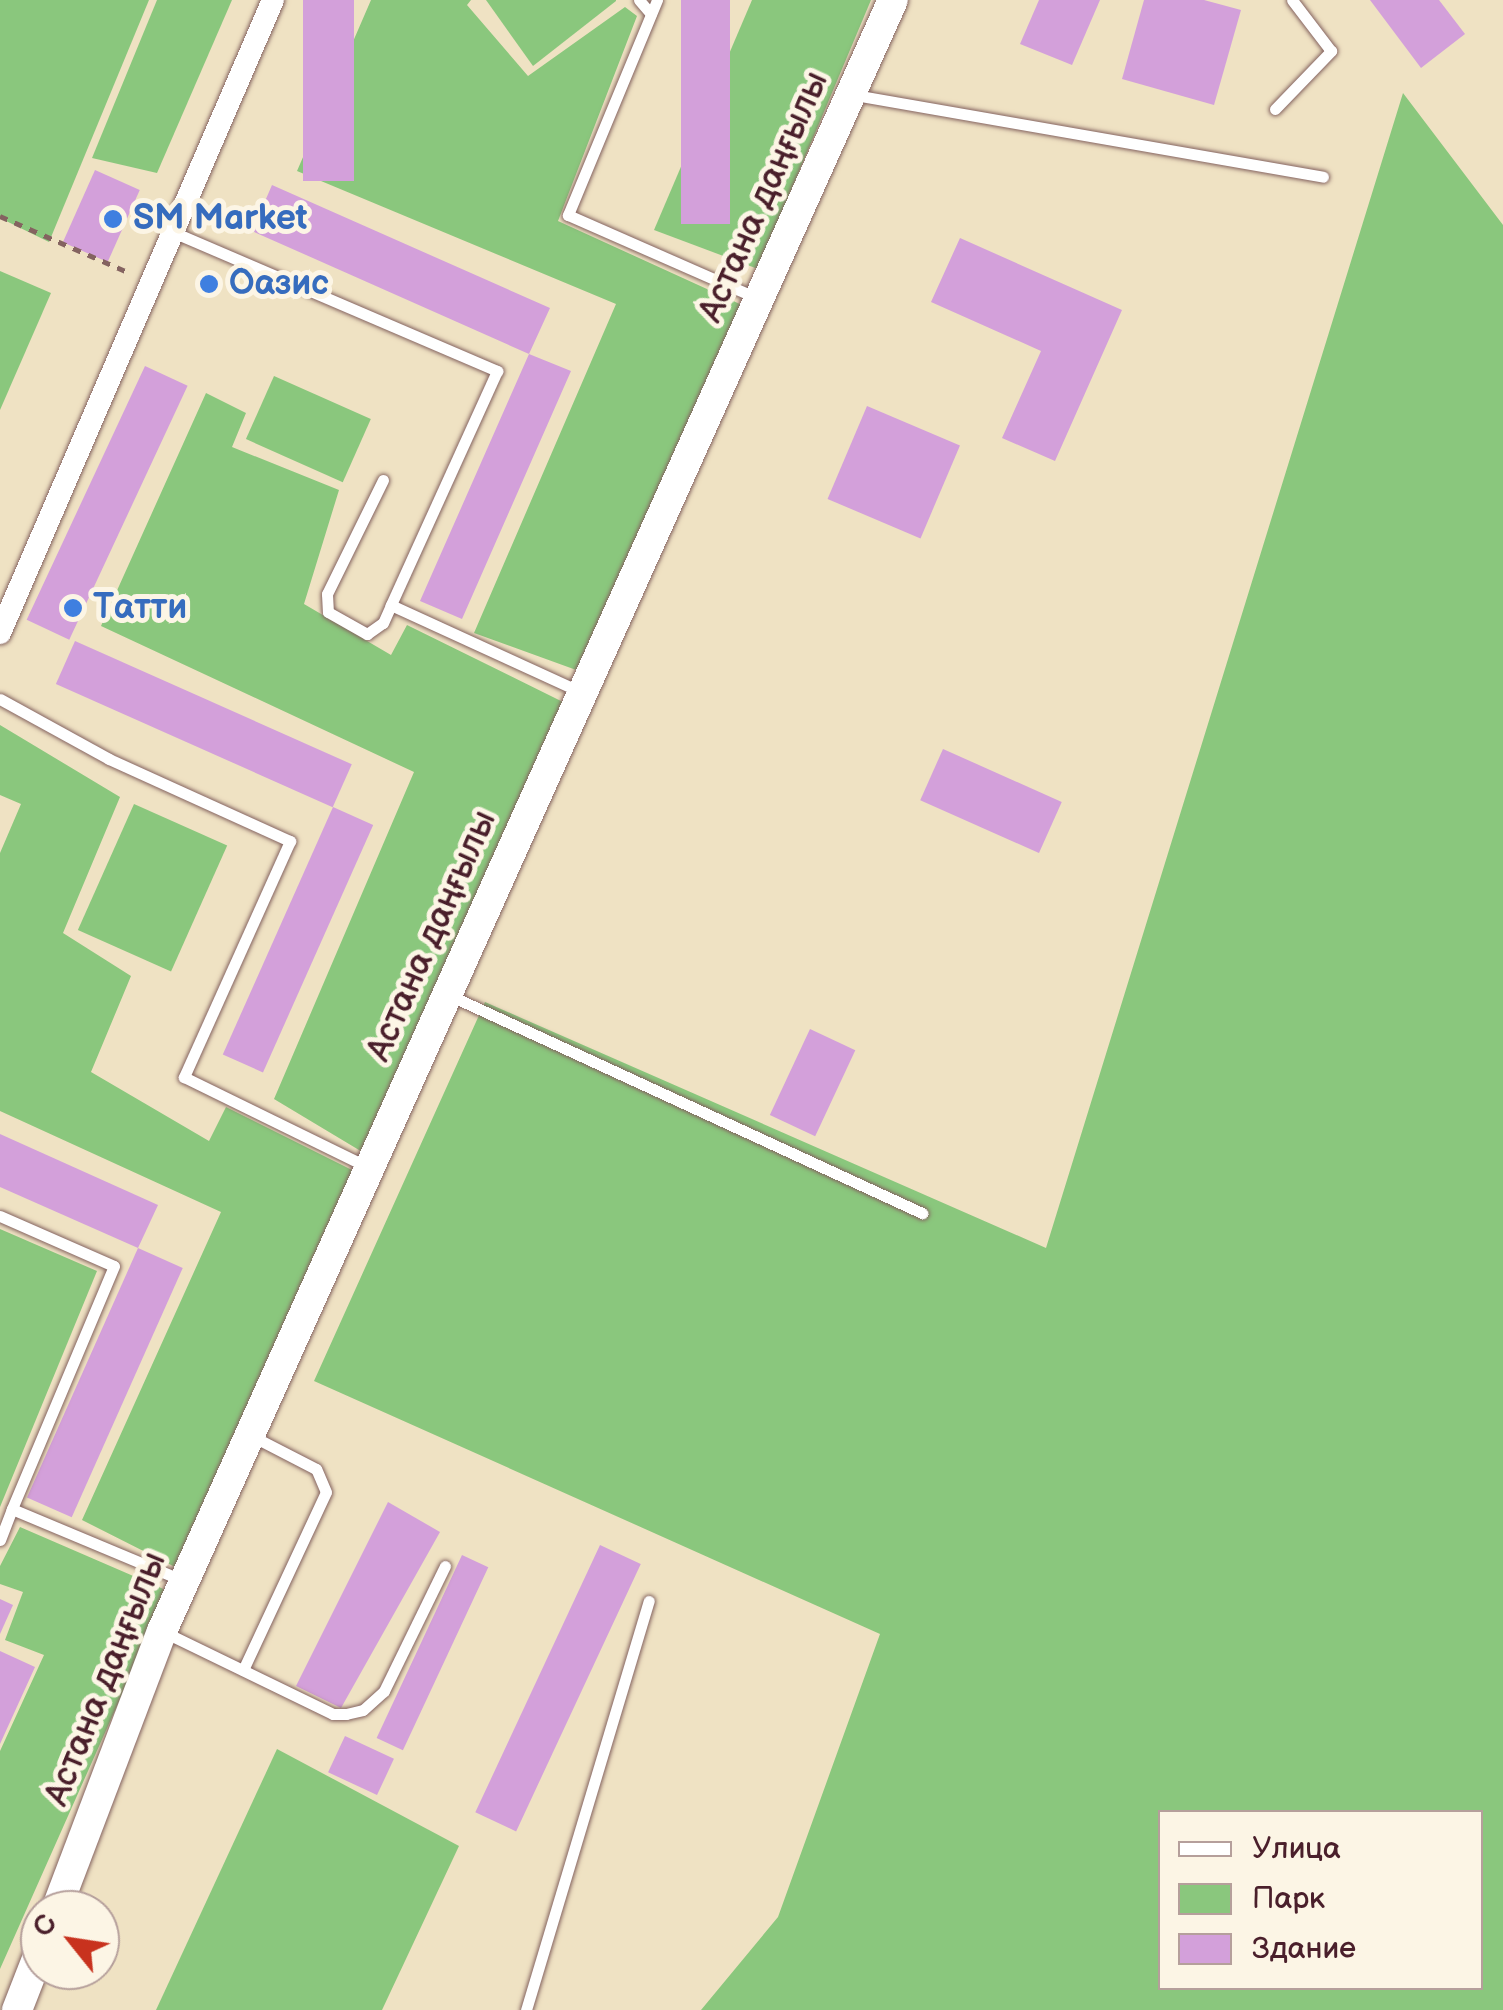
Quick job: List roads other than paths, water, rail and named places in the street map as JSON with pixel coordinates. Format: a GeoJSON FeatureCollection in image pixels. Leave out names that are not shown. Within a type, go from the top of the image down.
{"type":"FeatureCollection","features":[{"type":"Feature","properties":{"kind":"street"},"geometry":{"type":"LineString","coordinates":[[0,632],[273,0]]}},
{"type":"Feature","properties":{"kind":"street","name":"Астана даңғылы"},"geometry":{"type":"LineString","coordinates":[[64,1890],[162,1630],[893,0]]}},
{"type":"Feature","properties":{"kind":"lane"},"geometry":{"type":"LineString","coordinates":[[639,0],[651,14]]}},
{"type":"Feature","properties":{"kind":"lane"},"geometry":{"type":"LineString","coordinates":[[657,0],[568,214],[759,299]]}},
{"type":"Feature","properties":{"kind":"lane"},"geometry":{"type":"LineString","coordinates":[[1275,108],[1331,51],[1292,0]]}},
{"type":"Feature","properties":{"kind":"lane"},"geometry":{"type":"LineString","coordinates":[[851,95],[1323,177]]}},
{"type":"Feature","properties":{"kind":"lane"},"geometry":{"type":"LineString","coordinates":[[173,232],[497,371],[384,623],[367,634],[328,612],[327,594],[382,480]]}},
{"type":"Feature","properties":{"kind":"lane"},"geometry":{"type":"LineString","coordinates":[[391,605],[582,693]]}},
{"type":"Feature","properties":{"kind":"lane"},"geometry":{"type":"LineString","coordinates":[[0,699],[109,759],[290,841],[184,1077],[370,1168]]}},
{"type":"Feature","properties":{"kind":"lane"},"geometry":{"type":"LineString","coordinates":[[447,994],[922,1213]]}},
{"type":"Feature","properties":{"kind":"lane"},"geometry":{"type":"LineString","coordinates":[[0,1216],[114,1266],[0,1540]]}},
{"type":"Feature","properties":{"kind":"lane"},"geometry":{"type":"LineString","coordinates":[[243,1670],[326,1492],[316,1469],[250,1435]]}},
{"type":"Feature","properties":{"kind":"lane"},"geometry":{"type":"LineString","coordinates":[[12,1509],[184,1581]]}},
{"type":"Feature","properties":{"kind":"lane"},"geometry":{"type":"LineString","coordinates":[[162,1630],[332,1714],[363,1710],[384,1691],[446,1566]]}},
{"type":"Feature","properties":{"kind":"lane"},"geometry":{"type":"LineString","coordinates":[[526,2010],[648,1601]]}},
{"type":"Feature","properties":{"kind":"place","name":"SM Market"},"geometry":{"type":"Point","coordinates":[113,219]}},
{"type":"Feature","properties":{"kind":"place","name":"Оазис"},"geometry":{"type":"Point","coordinates":[209,284]}},
{"type":"Feature","properties":{"kind":"place","name":"Татти"},"geometry":{"type":"Point","coordinates":[73,608]}}]}
